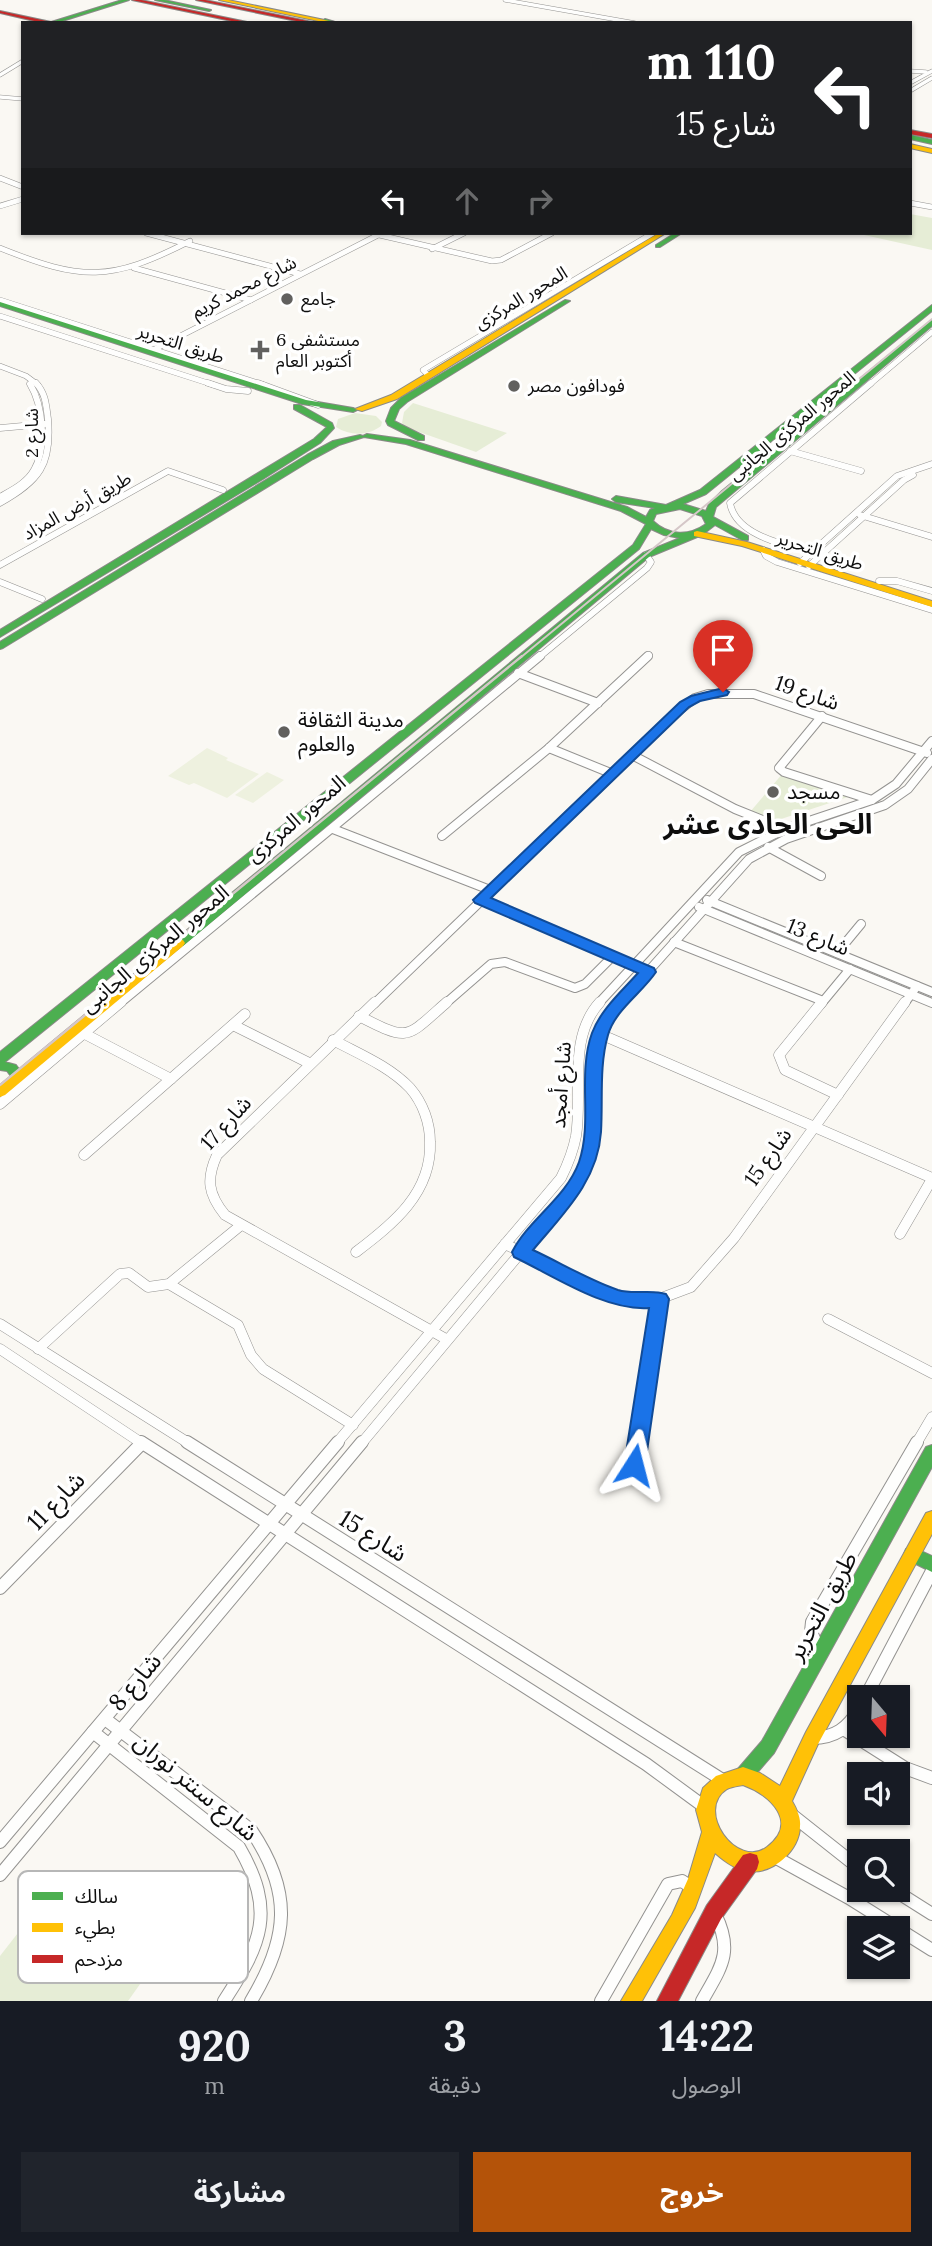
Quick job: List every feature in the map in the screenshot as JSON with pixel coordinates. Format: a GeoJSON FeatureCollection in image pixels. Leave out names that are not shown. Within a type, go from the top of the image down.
{"type":"FeatureCollection","features":[{"type":"Feature","properties":{"kind":"main road"},"geometry":{"type":"LineString","coordinates":[[55,21],[117,0]]}},
{"type":"Feature","properties":{"kind":"main road"},"geometry":{"type":"LineString","coordinates":[[56,21],[127,0]]}},
{"type":"Feature","properties":{"kind":"main road"},"geometry":{"type":"LineString","coordinates":[[134,0],[261,21]]}},
{"type":"Feature","properties":{"kind":"main road"},"geometry":{"type":"LineString","coordinates":[[198,0],[322,21]]}},
{"type":"Feature","properties":{"kind":"main road"},"geometry":{"type":"LineString","coordinates":[[221,0],[323,21]]}},
{"type":"Feature","properties":{"kind":"main road"},"geometry":{"type":"LineString","coordinates":[[151,1],[241,21]]}},
{"type":"Feature","properties":{"kind":"main road"},"geometry":{"type":"LineString","coordinates":[[0,13],[39,21]]}},
{"type":"Feature","properties":{"kind":"main road"},"geometry":{"type":"LineString","coordinates":[[0,13],[30,21]]}},
{"type":"Feature","properties":{"kind":"main road"},"geometry":{"type":"LineString","coordinates":[[912,138],[932,139]]}},
{"type":"Feature","properties":{"kind":"main road"},"geometry":{"type":"LineString","coordinates":[[912,139],[932,149]]}},
{"type":"Feature","properties":{"kind":"main road","name":"المحور المركزى"},"geometry":{"type":"LineString","coordinates":[[391,422],[395,408],[404,400],[507,342],[660,235]]}},
{"type":"Feature","properties":{"kind":"main road","name":"المحور المركزى"},"geometry":{"type":"LineString","coordinates":[[329,427],[330,419],[337,414],[388,400],[675,235]]}},
{"type":"Feature","properties":{"kind":"main road","name":"طريق التحرير"},"geometry":{"type":"LineString","coordinates":[[0,302],[50,320],[157,350],[312,408],[329,427],[341,435],[407,442],[624,501],[696,509],[739,536],[932,597]]}},
{"type":"Feature","properties":{"kind":"main road"},"geometry":{"type":"LineString","coordinates":[[694,535],[709,528],[712,506],[730,495],[850,394],[932,307]]}},
{"type":"Feature","properties":{"kind":"main road","name":"طريق التحرير"},"geometry":{"type":"LineString","coordinates":[[0,311],[247,391],[312,408],[380,412],[391,422],[418,437],[624,509],[669,535],[731,540],[763,550],[811,559],[932,604]]}},
{"type":"Feature","properties":{"kind":"main road"},"geometry":{"type":"LineString","coordinates":[[666,507],[703,492],[865,355],[920,318]]}},
{"type":"Feature","properties":{"kind":"main road"},"geometry":{"type":"LineString","coordinates":[[50,320],[65,320]]}},
{"type":"Feature","properties":{"kind":"main road"},"geometry":{"type":"LineString","coordinates":[[157,350],[178,356]]}},
{"type":"Feature","properties":{"kind":"main road"},"geometry":{"type":"LineString","coordinates":[[0,624],[260,477],[279,471],[331,445],[381,433],[391,422]]}},
{"type":"Feature","properties":{"kind":"main road"},"geometry":{"type":"LineString","coordinates":[[0,646],[53,620],[198,531],[320,439],[329,427]]}},
{"type":"Feature","properties":{"kind":"main road"},"geometry":{"type":"LineString","coordinates":[[0,634],[223,490],[247,476],[260,477]]}},
{"type":"Feature","properties":{"kind":"main road","name":"المحور المركزى"},"geometry":{"type":"LineString","coordinates":[[0,1059],[636,547],[653,512],[666,507]]}},
{"type":"Feature","properties":{"kind":"main road","name":"المحور المركزى"},"geometry":{"type":"LineString","coordinates":[[0,1092],[435,736],[646,555],[694,535]]}},
{"type":"Feature","properties":{"kind":"main road"},"geometry":{"type":"LineString","coordinates":[[34,613],[53,620]]}},
{"type":"Feature","properties":{"kind":"main road"},"geometry":{"type":"LineString","coordinates":[[0,1065],[11,1068],[18,1076]]}},
{"type":"Feature","properties":{"kind":"main road","name":"طريق التحرير"},"geometry":{"type":"LineString","coordinates":[[743,1776],[768,1747],[932,1452]]}},
{"type":"Feature","properties":{"kind":"main road"},"geometry":{"type":"LineString","coordinates":[[710,1835],[731,1856],[750,1862],[773,1856],[788,1838],[785,1805],[812,1738],[932,1518]]}},
{"type":"Feature","properties":{"kind":"main road"},"geometry":{"type":"LineString","coordinates":[[912,1554],[932,1564]]}},
{"type":"Feature","properties":{"kind":"main road"},"geometry":{"type":"LineString","coordinates":[[631,2001],[696,1890],[706,1863],[710,1835],[706,1808],[712,1792],[724,1781],[743,1776],[765,1782],[785,1805]]}},
{"type":"Feature","properties":{"kind":"main road"},"geometry":{"type":"LineString","coordinates":[[667,2001],[714,1912],[750,1862]]}},
{"type":"Feature","properties":{"kind":"street"},"geometry":{"type":"LineString","coordinates":[[507,1],[612,21]]}},
{"type":"Feature","properties":{"kind":"street"},"geometry":{"type":"LineString","coordinates":[[507,1],[623,21]]}},
{"type":"Feature","properties":{"kind":"street"},"geometry":{"type":"LineString","coordinates":[[1,73],[21,61]]}},
{"type":"Feature","properties":{"kind":"street"},"geometry":{"type":"LineString","coordinates":[[912,73],[932,71]]}},
{"type":"Feature","properties":{"kind":"street"},"geometry":{"type":"LineString","coordinates":[[912,82],[932,71]]}},
{"type":"Feature","properties":{"kind":"street"},"geometry":{"type":"LineString","coordinates":[[912,75],[916,80]]}},
{"type":"Feature","properties":{"kind":"street"},"geometry":{"type":"LineString","coordinates":[[912,90],[930,80]]}},
{"type":"Feature","properties":{"kind":"street"},"geometry":{"type":"LineString","coordinates":[[0,97],[21,97]]}},
{"type":"Feature","properties":{"kind":"street"},"geometry":{"type":"LineString","coordinates":[[0,176],[21,184]]}},
{"type":"Feature","properties":{"kind":"street"},"geometry":{"type":"LineString","coordinates":[[0,207],[21,201]]}},
{"type":"Feature","properties":{"kind":"street"},"geometry":{"type":"LineString","coordinates":[[912,205],[932,210]]}},
{"type":"Feature","properties":{"kind":"street"},"geometry":{"type":"LineString","coordinates":[[155,235],[188,242]]}},
{"type":"Feature","properties":{"kind":"street"},"geometry":{"type":"LineString","coordinates":[[165,235],[300,272]]}},
{"type":"Feature","properties":{"kind":"street","name":"شارع محمد كريم"},"geometry":{"type":"LineString","coordinates":[[157,350],[206,321],[376,235]]}},
{"type":"Feature","properties":{"kind":"street"},"geometry":{"type":"LineString","coordinates":[[382,235],[482,261],[499,261],[548,235]]}},
{"type":"Feature","properties":{"kind":"street"},"geometry":{"type":"LineString","coordinates":[[432,249],[460,235]]}},
{"type":"Feature","properties":{"kind":"street"},"geometry":{"type":"LineString","coordinates":[[428,375],[423,370],[650,235]]}},
{"type":"Feature","properties":{"kind":"street"},"geometry":{"type":"LineString","coordinates":[[0,248],[28,260],[86,275],[111,275],[134,268],[188,242]]}},
{"type":"Feature","properties":{"kind":"street"},"geometry":{"type":"LineString","coordinates":[[134,268],[248,299]]}},
{"type":"Feature","properties":{"kind":"street"},"geometry":{"type":"LineString","coordinates":[[0,302],[157,350]]}},
{"type":"Feature","properties":{"kind":"street"},"geometry":{"type":"LineString","coordinates":[[0,316],[229,390],[247,391]]}},
{"type":"Feature","properties":{"kind":"street","name":"المحور المركزى الجانبى"},"geometry":{"type":"LineString","coordinates":[[811,559],[744,527],[729,512],[730,495],[790,451],[850,394],[932,332]]}},
{"type":"Feature","properties":{"kind":"street"},"geometry":{"type":"LineString","coordinates":[[178,356],[313,401],[312,408]]}},
{"type":"Feature","properties":{"kind":"street","name":"شارع 2"},"geometry":{"type":"LineString","coordinates":[[0,368],[34,381],[45,395],[37,467],[18,486],[0,497]]}},
{"type":"Feature","properties":{"kind":"street"},"geometry":{"type":"LineString","coordinates":[[0,428],[43,424]]}},
{"type":"Feature","properties":{"kind":"street","name":"شارع 2"},"geometry":{"type":"LineString","coordinates":[[0,503],[27,488],[46,467],[47,433],[43,424]]}},
{"type":"Feature","properties":{"kind":"street"},"geometry":{"type":"LineString","coordinates":[[39,434],[47,433]]}},
{"type":"Feature","properties":{"kind":"street"},"geometry":{"type":"LineString","coordinates":[[790,451],[861,471]]}},
{"type":"Feature","properties":{"kind":"street"},"geometry":{"type":"LineString","coordinates":[[37,467],[46,467]]}},
{"type":"Feature","properties":{"kind":"street"},"geometry":{"type":"LineString","coordinates":[[811,559],[861,513],[904,480],[932,467]]}},
{"type":"Feature","properties":{"kind":"street","name":"طريق أرض المزاد"},"geometry":{"type":"LineString","coordinates":[[0,565],[168,471],[223,490]]}},
{"type":"Feature","properties":{"kind":"street"},"geometry":{"type":"LineString","coordinates":[[861,513],[932,534]]}},
{"type":"Feature","properties":{"kind":"street"},"geometry":{"type":"LineString","coordinates":[[763,550],[766,556],[777,562],[932,610]]}},
{"type":"Feature","properties":{"kind":"street","name":"المحور المركزى الجانبى"},"geometry":{"type":"LineString","coordinates":[[0,1104],[333,829],[435,736],[518,673],[647,568],[651,562],[646,555]]}},
{"type":"Feature","properties":{"kind":"street"},"geometry":{"type":"LineString","coordinates":[[879,581],[897,580],[932,590]]}},
{"type":"Feature","properties":{"kind":"street"},"geometry":{"type":"LineString","coordinates":[[0,582],[42,599]]}},
{"type":"Feature","properties":{"kind":"street"},"geometry":{"type":"LineString","coordinates":[[442,836],[549,748],[649,655]]}},
{"type":"Feature","properties":{"kind":"street"},"geometry":{"type":"LineString","coordinates":[[518,673],[598,702]]}},
{"type":"Feature","properties":{"kind":"street","name":"شارع 19"},"geometry":{"type":"LineString","coordinates":[[490,890],[685,705],[708,694],[754,694],[929,755]]}},
{"type":"Feature","properties":{"kind":"street"},"geometry":{"type":"LineString","coordinates":[[822,716],[779,768],[784,772],[872,800]]}},
{"type":"Feature","properties":{"kind":"street","name":"شارع أمجد"},"geometry":{"type":"LineString","coordinates":[[301,1516],[577,1185],[588,1160],[596,1056],[600,1034],[609,1016],[750,859],[768,848],[885,805],[908,789],[929,755],[932,741]]}},
{"type":"Feature","properties":{"kind":"street"},"geometry":{"type":"LineString","coordinates":[[549,748],[613,774]]}},
{"type":"Feature","properties":{"kind":"street"},"geometry":{"type":"LineString","coordinates":[[632,755],[735,809],[785,829]]}},
{"type":"Feature","properties":{"kind":"street","name":"شارع أمجد"},"geometry":{"type":"LineString","coordinates":[[285,1505],[561,1178],[572,1154],[579,1055],[583,1029],[593,1010],[739,852],[785,829],[872,800],[929,755]]}},
{"type":"Feature","properties":{"kind":"street"},"geometry":{"type":"LineString","coordinates":[[333,829],[405,860],[425,864],[490,890]]}},
{"type":"Feature","properties":{"kind":"street"},"geometry":{"type":"LineString","coordinates":[[768,848],[821,876]]}},
{"type":"Feature","properties":{"kind":"street","name":"شارع 17"},"geometry":{"type":"LineString","coordinates":[[446,1339],[240,1226],[225,1215],[213,1201],[208,1186],[209,1170],[217,1154],[229,1141],[490,890]]}},
{"type":"Feature","properties":{"kind":"street"},"geometry":{"type":"LineString","coordinates":[[481,900],[648,972]]}},
{"type":"Feature","properties":{"kind":"street","name":"شارع 13"},"geometry":{"type":"LineString","coordinates":[[694,900],[850,969],[914,990],[932,992]]}},
{"type":"Feature","properties":{"kind":"street","name":"شارع 13"},"geometry":{"type":"LineString","coordinates":[[706,905],[837,953],[914,990],[932,1003]]}},
{"type":"Feature","properties":{"kind":"street"},"geometry":{"type":"LineString","coordinates":[[837,953],[861,924]]}},
{"type":"Feature","properties":{"kind":"street"},"geometry":{"type":"LineString","coordinates":[[674,942],[823,1001]]}},
{"type":"Feature","properties":{"kind":"street"},"geometry":{"type":"LineString","coordinates":[[359,1016],[395,1034],[413,1032],[491,964],[505,962],[575,988],[585,984],[613,956]]}},
{"type":"Feature","properties":{"kind":"street"},"geometry":{"type":"LineString","coordinates":[[838,1095],[794,1075],[780,1062],[779,1055],[850,969]]}},
{"type":"Feature","properties":{"kind":"street","name":"شارع 15"},"geometry":{"type":"LineString","coordinates":[[505,1244],[616,1297],[638,1301],[660,1299],[691,1287],[703,1276],[763,1198],[914,990]]}},
{"type":"Feature","properties":{"kind":"street"},"geometry":{"type":"LineString","coordinates":[[84,1155],[245,1014]]}},
{"type":"Feature","properties":{"kind":"street"},"geometry":{"type":"LineString","coordinates":[[233,1025],[309,1063]]}},
{"type":"Feature","properties":{"kind":"street"},"geometry":{"type":"LineString","coordinates":[[83,1033],[171,1079]]}},
{"type":"Feature","properties":{"kind":"street"},"geometry":{"type":"LineString","coordinates":[[600,1034],[932,1179],[900,1234]]}},
{"type":"Feature","properties":{"kind":"street"},"geometry":{"type":"LineString","coordinates":[[333,1040],[372,1061],[408,1086],[428,1117],[432,1153],[421,1190],[393,1224],[356,1252]]}},
{"type":"Feature","properties":{"kind":"street"},"geometry":{"type":"LineString","coordinates":[[38,1349],[120,1274],[129,1273],[148,1287],[169,1284],[240,1226]]}},
{"type":"Feature","properties":{"kind":"street"},"geometry":{"type":"LineString","coordinates":[[169,1284],[238,1325],[251,1354],[263,1369],[353,1425]]}},
{"type":"Feature","properties":{"kind":"street"},"geometry":{"type":"LineString","coordinates":[[634,1465],[660,1299]]}},
{"type":"Feature","properties":{"kind":"street"},"geometry":{"type":"LineString","coordinates":[[828,1319],[932,1373]]}},
{"type":"Feature","properties":{"kind":"street","name":"شارع 15"},"geometry":{"type":"LineString","coordinates":[[0,1324],[724,1781]]}},
{"type":"Feature","properties":{"kind":"street","name":"شارع 15"},"geometry":{"type":"LineString","coordinates":[[0,1349],[285,1535],[646,1764],[706,1808]]}},
{"type":"Feature","properties":{"kind":"street"},"geometry":{"type":"LineString","coordinates":[[820,1652],[811,1632],[813,1622],[932,1417]]}},
{"type":"Feature","properties":{"kind":"street","name":"شارع 11"},"geometry":{"type":"LineString","coordinates":[[0,1588],[142,1443]]}},
{"type":"Feature","properties":{"kind":"street","name":"شارع 8"},"geometry":{"type":"LineString","coordinates":[[0,1842],[285,1505]]}},
{"type":"Feature","properties":{"kind":"street","name":"شارع 8"},"geometry":{"type":"LineString","coordinates":[[0,1875],[301,1516]]}},
{"type":"Feature","properties":{"kind":"street"},"geometry":{"type":"LineString","coordinates":[[872,1685],[932,1571]]}},
{"type":"Feature","properties":{"kind":"street","name":"شارع سنتر نوران"},"geometry":{"type":"LineString","coordinates":[[105,1719],[251,1830],[267,1851],[280,1885],[283,1904],[281,1934],[265,1980],[251,2001]]}},
{"type":"Feature","properties":{"kind":"street"},"geometry":{"type":"LineString","coordinates":[[812,1738],[836,1736],[847,1727]]}},
{"type":"Feature","properties":{"kind":"street"},"geometry":{"type":"LineString","coordinates":[[845,1730],[905,1768],[932,1778]]}},
{"type":"Feature","properties":{"kind":"street","name":"شارع سنتر نوران"},"geometry":{"type":"LineString","coordinates":[[93,1732],[239,1847],[252,1867],[260,1889],[262,1914],[257,1942],[248,1968]]}},
{"type":"Feature","properties":{"kind":"street"},"geometry":{"type":"LineString","coordinates":[[785,1805],[847,1858]]}},
{"type":"Feature","properties":{"kind":"street"},"geometry":{"type":"LineString","coordinates":[[773,1856],[849,1898],[932,1950]]}},
{"type":"Feature","properties":{"kind":"street"},"geometry":{"type":"LineString","coordinates":[[601,2001],[668,1884],[676,1880],[685,1881],[696,1890]]}},
{"type":"Feature","properties":{"kind":"street"},"geometry":{"type":"LineString","coordinates":[[910,1900],[932,1914]]}},
{"type":"Feature","properties":{"kind":"street"},"geometry":{"type":"LineString","coordinates":[[702,2001],[727,1953],[727,1940],[714,1912]]}},
{"type":"Feature","properties":{"kind":"street","name":"شارع سنتر نوران"},"geometry":{"type":"LineString","coordinates":[[224,2001],[237,1983]]}},
{"type":"Feature","properties":{"kind":"green space"},"geometry":{"type":"Polygon","coordinates":[[[912,214],[932,218],[932,250],[864,235],[912,235],[912,214]]]}},
{"type":"Feature","properties":{"kind":"green space"},"geometry":{"type":"Polygon","coordinates":[[[413,403],[507,433],[476,452],[405,427],[402,423],[404,412],[413,403]]]}},
{"type":"Feature","properties":{"kind":"green space"},"geometry":{"type":"Polygon","coordinates":[[[355,413],[376,416],[382,422],[381,426],[359,434],[336,427],[338,419],[355,413]]]}},
{"type":"Feature","properties":{"kind":"green space"},"geometry":{"type":"Polygon","coordinates":[[[207,748],[228,758],[226,760],[259,774],[227,798],[194,783],[189,785],[168,776],[207,748]]]}},
{"type":"Feature","properties":{"kind":"green space"},"geometry":{"type":"Polygon","coordinates":[[[267,772],[284,780],[253,803],[235,795],[267,772]]]}},
{"type":"Feature","properties":{"kind":"green space"},"geometry":{"type":"Polygon","coordinates":[[[783,773],[851,796],[775,821],[750,812],[783,773]]]}},
{"type":"Feature","properties":{"kind":"green space"},"geometry":{"type":"Polygon","coordinates":[[[18,1933],[18,1983],[141,1983],[128,2001],[0,2001],[0,1956],[18,1933]]]}},
{"type":"Feature","properties":{"kind":"railway"},"geometry":{"type":"LineString","coordinates":[[520,658],[932,319]]}},
{"type":"Feature","properties":{"kind":"railway"},"geometry":{"type":"LineString","coordinates":[[0,1085],[522,656]]}},
{"type":"Feature","properties":{"kind":"traffic: fast"},"geometry":{"type":"LineString","coordinates":[[57,21],[127,0]]}},
{"type":"Feature","properties":{"kind":"traffic: fast"},"geometry":{"type":"LineString","coordinates":[[157,0],[209,10]]}},
{"type":"Feature","properties":{"kind":"traffic: fast"},"geometry":{"type":"LineString","coordinates":[[912,137],[932,142]]}},
{"type":"Feature","properties":{"kind":"traffic: fast"},"geometry":{"type":"LineString","coordinates":[[658,246],[676,235]]}},
{"type":"Feature","properties":{"kind":"traffic: fast"},"geometry":{"type":"LineString","coordinates":[[390,421],[395,408],[404,400],[567,301]]}},
{"type":"Feature","properties":{"kind":"traffic: fast"},"geometry":{"type":"LineString","coordinates":[[0,304],[305,402],[353,410]]}},
{"type":"Feature","properties":{"kind":"traffic: fast"},"geometry":{"type":"LineString","coordinates":[[675,505],[703,492],[932,307]]}},
{"type":"Feature","properties":{"kind":"traffic: fast"},"geometry":{"type":"LineString","coordinates":[[709,517],[712,506],[725,493],[932,322]]}},
{"type":"Feature","properties":{"kind":"traffic: fast"},"geometry":{"type":"LineString","coordinates":[[297,407],[329,425]]}},
{"type":"Feature","properties":{"kind":"traffic: fast"},"geometry":{"type":"LineString","coordinates":[[391,423],[421,438]]}},
{"type":"Feature","properties":{"kind":"traffic: fast"},"geometry":{"type":"LineString","coordinates":[[0,634],[260,477],[317,441],[330,428]]}},
{"type":"Feature","properties":{"kind":"traffic: fast"},"geometry":{"type":"LineString","coordinates":[[367,436],[407,442],[624,509],[648,521]]}},
{"type":"Feature","properties":{"kind":"traffic: fast"},"geometry":{"type":"LineString","coordinates":[[0,646],[310,457],[336,443],[360,437]]}},
{"type":"Feature","properties":{"kind":"traffic: fast"},"geometry":{"type":"LineString","coordinates":[[616,499],[663,507]]}},
{"type":"Feature","properties":{"kind":"traffic: fast"},"geometry":{"type":"LineString","coordinates":[[179,943],[646,555],[699,533],[711,525],[706,514],[693,509],[673,507],[653,512],[648,521],[657,529],[672,534],[690,535]]}},
{"type":"Feature","properties":{"kind":"traffic: fast"},"geometry":{"type":"LineString","coordinates":[[710,519],[745,538]]}},
{"type":"Feature","properties":{"kind":"traffic: fast"},"geometry":{"type":"LineString","coordinates":[[0,1059],[636,547],[650,524]]}},
{"type":"Feature","properties":{"kind":"traffic: fast"},"geometry":{"type":"LineString","coordinates":[[0,1065],[11,1068],[18,1076]]}},
{"type":"Feature","properties":{"kind":"traffic: fast"},"geometry":{"type":"LineString","coordinates":[[743,1776],[768,1747],[932,1452]]}},
{"type":"Feature","properties":{"kind":"traffic: fast"},"geometry":{"type":"LineString","coordinates":[[912,1554],[932,1564]]}},
{"type":"Feature","properties":{"kind":"traffic: slow"},"geometry":{"type":"LineString","coordinates":[[221,0],[327,21]]}},
{"type":"Feature","properties":{"kind":"traffic: slow"},"geometry":{"type":"LineString","coordinates":[[912,146],[932,151]]}},
{"type":"Feature","properties":{"kind":"traffic: slow"},"geometry":{"type":"LineString","coordinates":[[359,409],[394,397],[660,235]]}},
{"type":"Feature","properties":{"kind":"traffic: slow"},"geometry":{"type":"LineString","coordinates":[[697,534],[744,544],[932,604]]}},
{"type":"Feature","properties":{"kind":"traffic: slow"},"geometry":{"type":"LineString","coordinates":[[0,1092],[179,943]]}},
{"type":"Feature","properties":{"kind":"traffic: slow"},"geometry":{"type":"LineString","coordinates":[[783,1799],[812,1738],[932,1518]]}},
{"type":"Feature","properties":{"kind":"traffic: slow"},"geometry":{"type":"LineString","coordinates":[[743,1776],[774,1794],[789,1813],[792,1824],[790,1836],[783,1847],[766,1860],[748,1862],[732,1856],[718,1843],[709,1827],[706,1810],[709,1794],[722,1782],[743,1776]]}},
{"type":"Feature","properties":{"kind":"traffic: slow"},"geometry":{"type":"LineString","coordinates":[[631,2001],[689,1901],[698,1880],[710,1835]]}},
{"type":"Feature","properties":{"kind":"traffic: jam"},"geometry":{"type":"LineString","coordinates":[[134,0],[240,21]]}},
{"type":"Feature","properties":{"kind":"traffic: jam"},"geometry":{"type":"LineString","coordinates":[[198,0],[305,21]]}},
{"type":"Feature","properties":{"kind":"traffic: jam"},"geometry":{"type":"LineString","coordinates":[[0,12],[42,21]]}},
{"type":"Feature","properties":{"kind":"traffic: jam"},"geometry":{"type":"LineString","coordinates":[[912,132],[932,136]]}},
{"type":"Feature","properties":{"kind":"traffic: jam"},"geometry":{"type":"LineString","coordinates":[[667,2001],[714,1912],[750,1862]]}},
{"type":"Feature","properties":{"kind":"place","name":"جامع"},"geometry":{"type":"Point","coordinates":[287,299]}},
{"type":"Feature","properties":{"kind":"place","name":"مستشفى 6 أكتوبر العام"},"geometry":{"type":"Point","coordinates":[260,350]}},
{"type":"Feature","properties":{"kind":"place","name":"فودافون مصر"},"geometry":{"type":"Point","coordinates":[514,386]}},
{"type":"Feature","properties":{"kind":"place","name":"مدينة الثقافة والعلوم"},"geometry":{"type":"Point","coordinates":[284,732]}},
{"type":"Feature","properties":{"kind":"place","name":"مسجد"},"geometry":{"type":"Point","coordinates":[773,792]}},
{"type":"Feature","properties":{"kind":"district","name":"الحى الحادى عشر"},"geometry":{"type":"Point","coordinates":[768,824]}},
{"type":"Feature","properties":{"kind":"route"},"geometry":{"type":"LineString","coordinates":[[634,1465],[660,1299],[638,1301],[616,1297],[521,1252],[577,1185],[588,1160],[592,1135],[596,1056],[600,1034],[609,1016],[648,972],[481,900],[685,705],[695,698],[723,692]]}}]}
